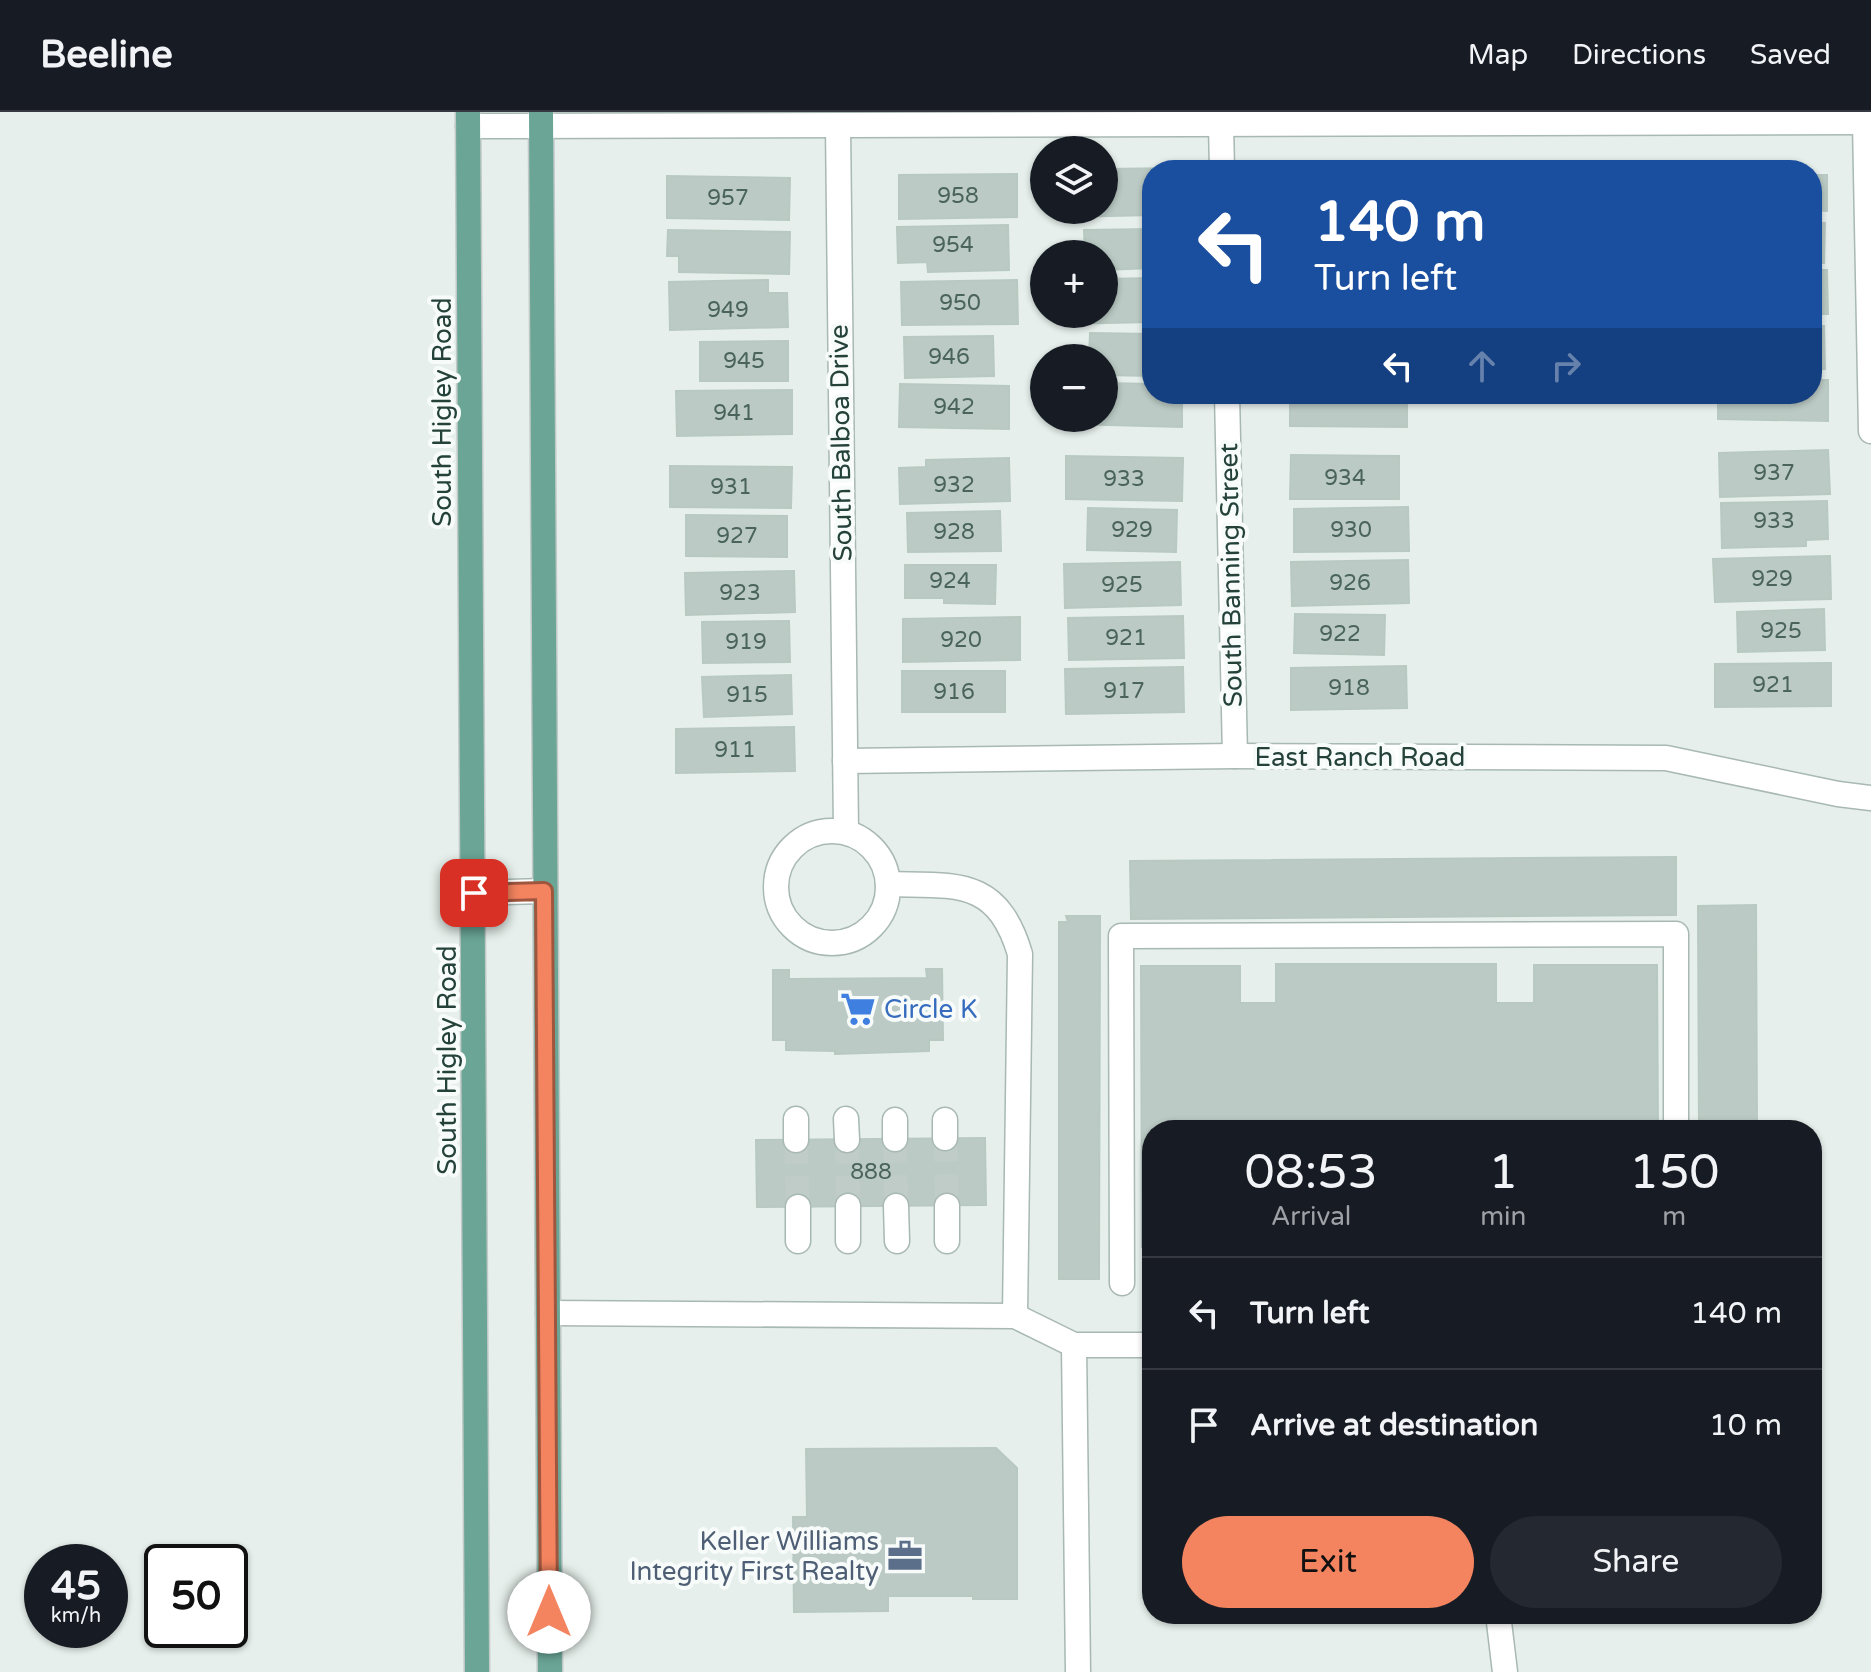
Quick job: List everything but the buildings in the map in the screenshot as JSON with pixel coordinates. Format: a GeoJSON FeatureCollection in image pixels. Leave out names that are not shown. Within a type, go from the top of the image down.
{"type":"FeatureCollection","features":[{"type":"Feature","properties":{"kind":"main road","name":"South Higley Road"},"geometry":{"type":"LineString","coordinates":[[468,119],[477,1672]]}},
{"type":"Feature","properties":{"kind":"main road"},"geometry":{"type":"LineString","coordinates":[[542,119],[550,1672]]}},
{"type":"Feature","properties":{"kind":"street"},"geometry":{"type":"LineString","coordinates":[[468,119],[838,126],[1868,122],[1871,431]]}},
{"type":"Feature","properties":{"kind":"street"},"geometry":{"type":"LineString","coordinates":[[1221,125],[1222,160]]}},
{"type":"Feature","properties":{"kind":"street","name":"South Balboa Drive"},"geometry":{"type":"LineString","coordinates":[[838,126],[846,832]]}},
{"type":"Feature","properties":{"kind":"street","name":"South Banning Street"},"geometry":{"type":"LineString","coordinates":[[1227,404],[1235,756]]}},
{"type":"Feature","properties":{"kind":"street","name":"East Ranch Road"},"geometry":{"type":"LineString","coordinates":[[845,761],[1235,756],[1666,758],[1871,798]]}},
{"type":"Feature","properties":{"kind":"street"},"geometry":{"type":"LineString","coordinates":[[828,830],[846,832],[862,839],[876,851],[885,867],[888,884],[886,902],[879,919],[866,932],[850,940],[832,943],[813,940],[796,931],[783,916],[776,898],[775,879],[781,861],[793,845],[809,835],[828,830]]}},
{"type":"Feature","properties":{"kind":"street"},"geometry":{"type":"LineString","coordinates":[[888,884],[950,885],[972,890],[992,903],[1011,925],[1020,954],[1015,1316]]}},
{"type":"Feature","properties":{"kind":"street"},"geometry":{"type":"LineString","coordinates":[[474,893],[544,891]]}},
{"type":"Feature","properties":{"kind":"street"},"geometry":{"type":"LineString","coordinates":[[1122,1283],[1121,936],[1676,934],[1676,1120]]}},
{"type":"Feature","properties":{"kind":"street"},"geometry":{"type":"LineString","coordinates":[[848,1206],[848,1241]]}},
{"type":"Feature","properties":{"kind":"street"},"geometry":{"type":"LineString","coordinates":[[896,1206],[897,1241]]}},
{"type":"Feature","properties":{"kind":"street"},"geometry":{"type":"LineString","coordinates":[[947,1206],[947,1241]]}},
{"type":"Feature","properties":{"kind":"street"},"geometry":{"type":"LineString","coordinates":[[798,1207],[798,1241]]}},
{"type":"Feature","properties":{"kind":"street"},"geometry":{"type":"LineString","coordinates":[[548,1313],[1015,1316],[1074,1345],[1142,1345]]}},
{"type":"Feature","properties":{"kind":"street"},"geometry":{"type":"LineString","coordinates":[[1074,1345],[1078,1672]]}},
{"type":"Feature","properties":{"kind":"street"},"geometry":{"type":"LineString","coordinates":[[1499,1624],[1505,1672]]}},
{"type":"Feature","properties":{"kind":"tunnel"},"geometry":{"type":"LineString","coordinates":[[945,1138],[947,1206]]}},
{"type":"Feature","properties":{"kind":"tunnel"},"geometry":{"type":"LineString","coordinates":[[895,1139],[896,1206]]}},
{"type":"Feature","properties":{"kind":"tunnel"},"geometry":{"type":"LineString","coordinates":[[796,1140],[798,1207]]}},
{"type":"Feature","properties":{"kind":"tunnel"},"geometry":{"type":"LineString","coordinates":[[847,1140],[848,1206]]}},
{"type":"Feature","properties":{"kind":"place","name":"Circle K"},"geometry":{"type":"Point","coordinates":[858,1009]}},
{"type":"Feature","properties":{"kind":"place","name":"Keller Williams Integrity First Realty"},"geometry":{"type":"Point","coordinates":[905,1556]}},
{"type":"Feature","properties":{"kind":"route"},"geometry":{"type":"LineString","coordinates":[[474,893],[544,891],[549,1612]]}}]}
